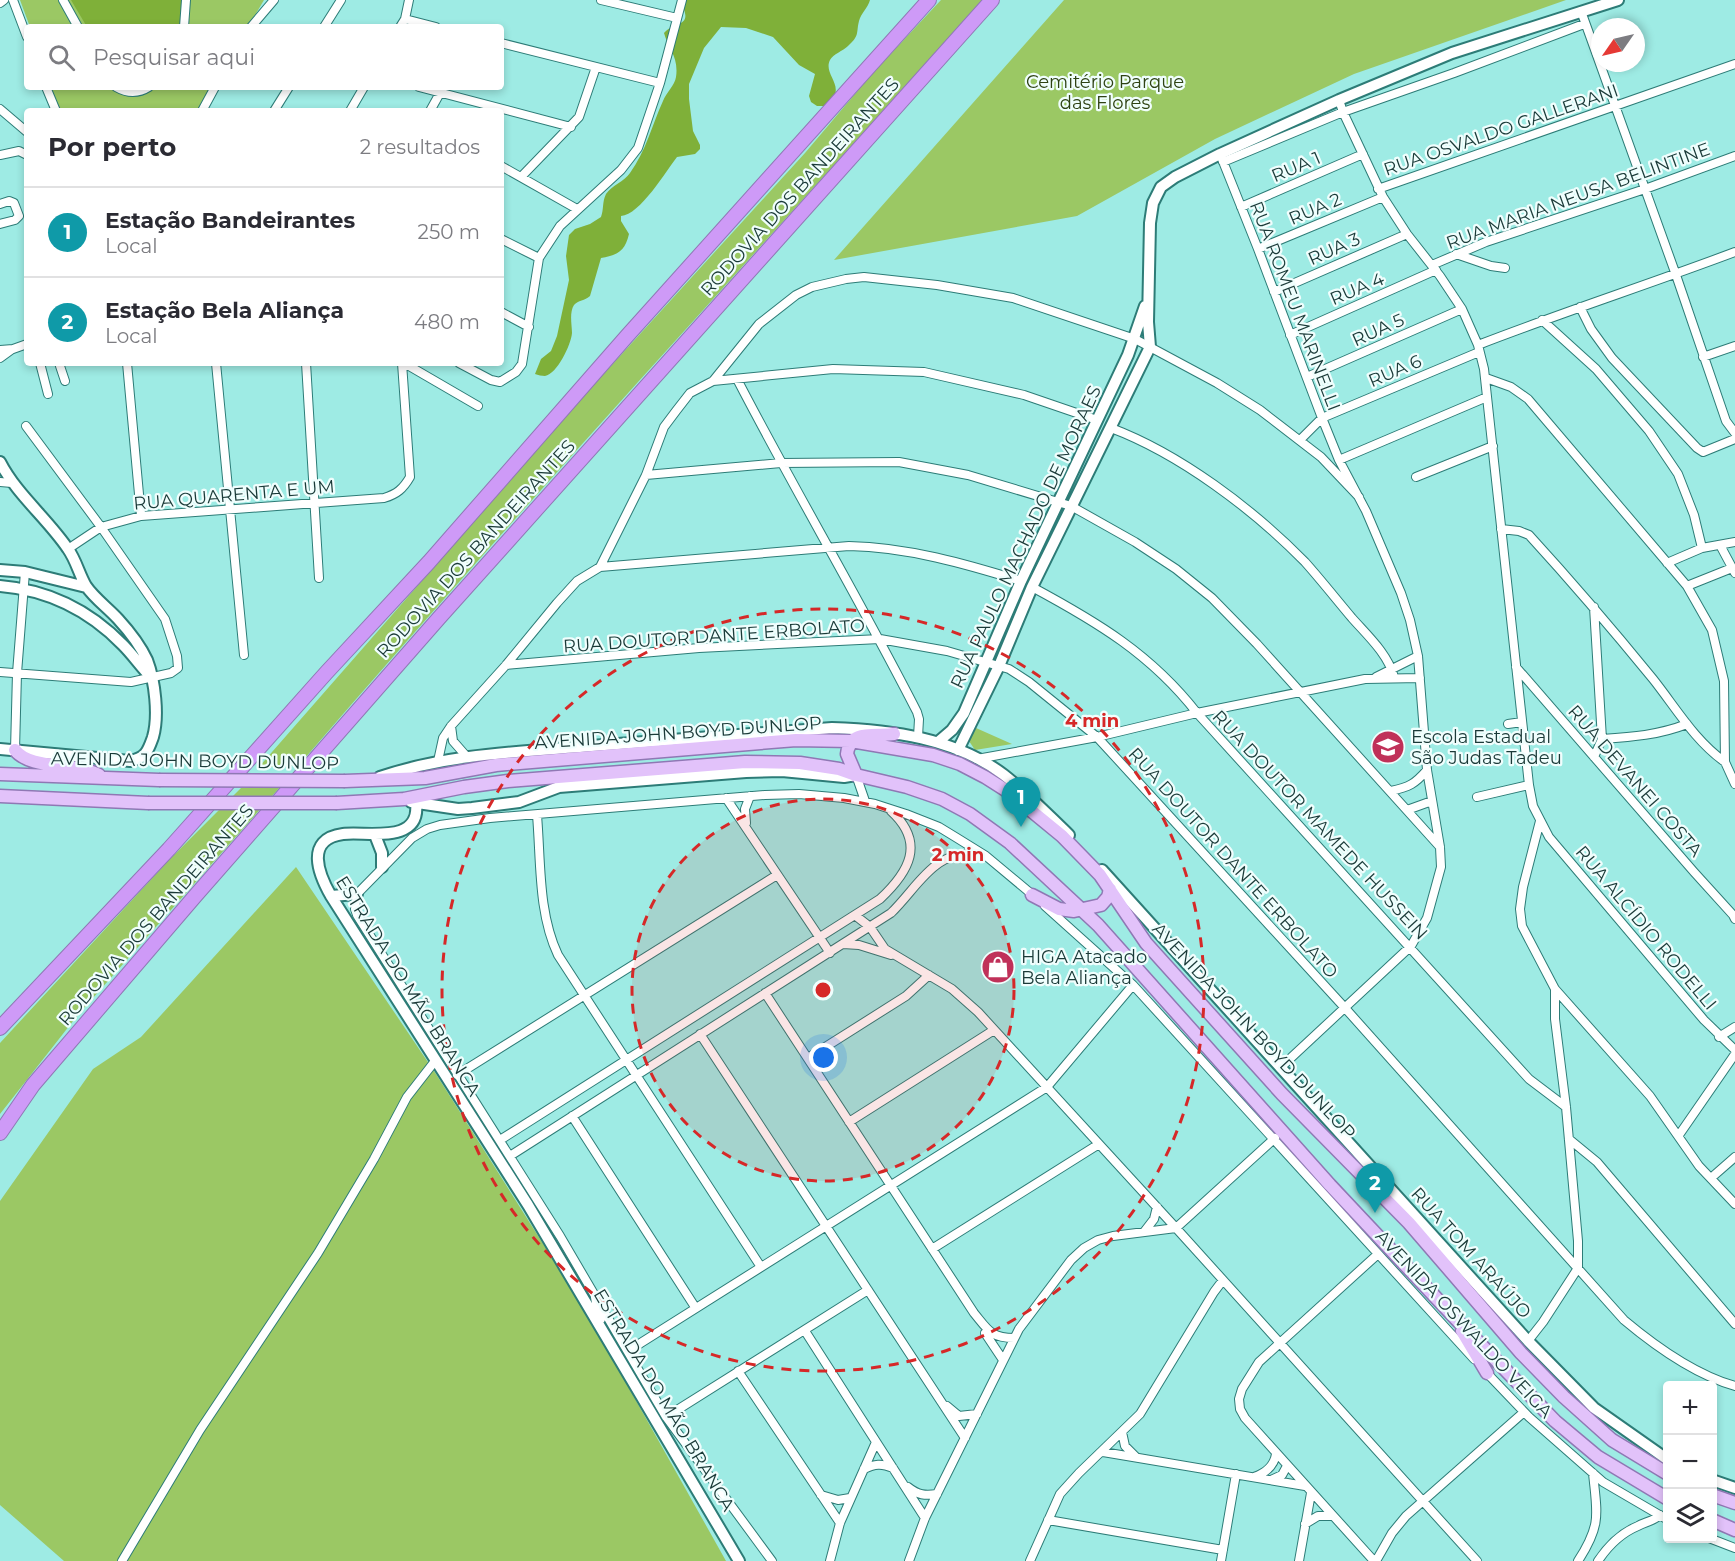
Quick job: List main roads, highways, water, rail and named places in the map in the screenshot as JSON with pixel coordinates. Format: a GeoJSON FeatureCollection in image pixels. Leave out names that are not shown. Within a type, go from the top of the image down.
{"type":"FeatureCollection","features":[{"type":"Feature","properties":{"kind":"highway","name":"RODOVIA DOS BANDEIRANTES"},"geometry":{"type":"LineString","coordinates":[[0,1028],[170,849],[326,673],[429,562],[620,344],[929,0]]}},
{"type":"Feature","properties":{"kind":"highway","name":"RODOVIA DOS BANDEIRANTES"},"geometry":{"type":"LineString","coordinates":[[0,1133],[33,1085],[196,895],[439,618],[992,0]]}},
{"type":"Feature","properties":{"kind":"main road"},"geometry":{"type":"LineString","coordinates":[[1149,294],[1150,223],[1153,203],[1161,187],[1175,177],[1222,158],[1339,100],[1452,53],[1618,0]]}},
{"type":"Feature","properties":{"kind":"main road","name":"RUA PAULO MACHADO DE MORAES"},"geometry":{"type":"LineString","coordinates":[[938,742],[958,723],[1021,581],[1135,339],[1149,294]]}},
{"type":"Feature","properties":{"kind":"main road","name":"RUA PAULO MACHADO DE MORAES"},"geometry":{"type":"LineString","coordinates":[[958,750],[999,666],[1032,587],[1150,347],[1149,294]]}},
{"type":"Feature","properties":{"kind":"main road"},"geometry":{"type":"LineString","coordinates":[[0,462],[12,483],[68,549],[86,587],[117,618],[138,644],[147,661],[156,712],[155,730],[145,756],[130,761],[0,749]]}},
{"type":"Feature","properties":{"kind":"main road"},"geometry":{"type":"LineString","coordinates":[[0,570],[26,572],[86,587]]}},
{"type":"Feature","properties":{"kind":"main road"},"geometry":{"type":"LineString","coordinates":[[0,586],[24,588],[81,609],[120,641],[151,677]]}},
{"type":"Feature","properties":{"kind":"main road"},"geometry":{"type":"LineString","coordinates":[[81,609],[86,587]]}},
{"type":"Feature","properties":{"kind":"main road"},"geometry":{"type":"LineString","coordinates":[[371,780],[438,761],[508,752],[832,728],[875,730],[938,742],[976,759],[1003,775],[1053,824]]}},
{"type":"Feature","properties":{"kind":"main road"},"geometry":{"type":"LineString","coordinates":[[404,799],[458,809],[519,802],[560,787],[746,772],[782,771],[844,777],[856,775],[847,754],[851,741],[862,734],[894,734]]}},
{"type":"Feature","properties":{"kind":"main road","name":"AVENIDA JOHN BOYD DUNLOP"},"geometry":{"type":"LineString","coordinates":[[0,774],[159,780],[371,780],[426,777],[496,765],[796,740],[851,741],[933,755],[960,765],[985,777],[1053,824],[1062,836],[1099,870],[1146,943],[1282,1094],[1437,1253],[1521,1353],[1564,1397],[1612,1440],[1663,1471]]}},
{"type":"Feature","properties":{"kind":"main road"},"geometry":{"type":"LineString","coordinates":[[15,750],[22,757],[88,771],[105,779]]}},
{"type":"Feature","properties":{"kind":"main road","name":"AVENIDA JOHN BOYD DUNLOP"},"geometry":{"type":"LineString","coordinates":[[0,796],[148,803],[337,803],[404,799],[508,781],[746,762],[817,765],[906,787],[942,799],[970,814],[1010,843],[1084,910],[1330,1185],[1555,1420],[1598,1457],[1663,1496]]}},
{"type":"Feature","properties":{"kind":"main road","name":"ESTRADA DO MÃO BRANCA"},"geometry":{"type":"LineString","coordinates":[[416,803],[417,812],[414,821],[407,827],[397,832],[375,835],[342,834],[327,840],[320,849],[316,864],[331,896],[528,1205],[739,1561]]}},
{"type":"Feature","properties":{"kind":"main road"},"geometry":{"type":"LineString","coordinates":[[375,835],[382,853],[382,867]]}},
{"type":"Feature","properties":{"kind":"main road","name":"RUA TOM ARAÚJO"},"geometry":{"type":"LineString","coordinates":[[1099,870],[1461,1264],[1528,1341],[1594,1408],[1663,1456]]}},
{"type":"Feature","properties":{"kind":"main road"},"geometry":{"type":"LineString","coordinates":[[1032,895],[1059,909],[1084,910],[1101,905],[1108,897],[1110,889]]}},
{"type":"Feature","properties":{"kind":"main road"},"geometry":{"type":"LineString","coordinates":[[331,896],[357,894]]}},
{"type":"Feature","properties":{"kind":"main road"},"geometry":{"type":"LineString","coordinates":[[596,1298],[604,1333]]}},
{"type":"Feature","properties":{"kind":"main road"},"geometry":{"type":"LineString","coordinates":[[1456,1319],[1474,1354],[1487,1373]]}},
{"type":"Feature","properties":{"kind":"main road"},"geometry":{"type":"LineString","coordinates":[[1717,1481],[1735,1488]]}},
{"type":"Feature","properties":{"kind":"main road"},"geometry":{"type":"LineString","coordinates":[[1717,1496],[1735,1503]]}},
{"type":"Feature","properties":{"kind":"main road"},"geometry":{"type":"LineString","coordinates":[[1717,1522],[1735,1530]]}},
{"type":"Feature","properties":{"kind":"place","name":"Escola Estadual São Judas Tadeu"},"geometry":{"type":"Point","coordinates":[1388,747]}},
{"type":"Feature","properties":{"kind":"place","name":"Estação Bandeirantes"},"geometry":{"type":"Point","coordinates":[1021,827]}},
{"type":"Feature","properties":{"kind":"place","name":"HIGA Atacado Bela Aliança"},"geometry":{"type":"Point","coordinates":[998,967]}},
{"type":"Feature","properties":{"kind":"place","name":"Estação Bela Aliança"},"geometry":{"type":"Point","coordinates":[1375,1213]}},
{"type":"Feature","properties":{"kind":"park label","name":"Cemitério Parque das Flores"},"geometry":{"type":"Point","coordinates":[1105,92]}}]}
